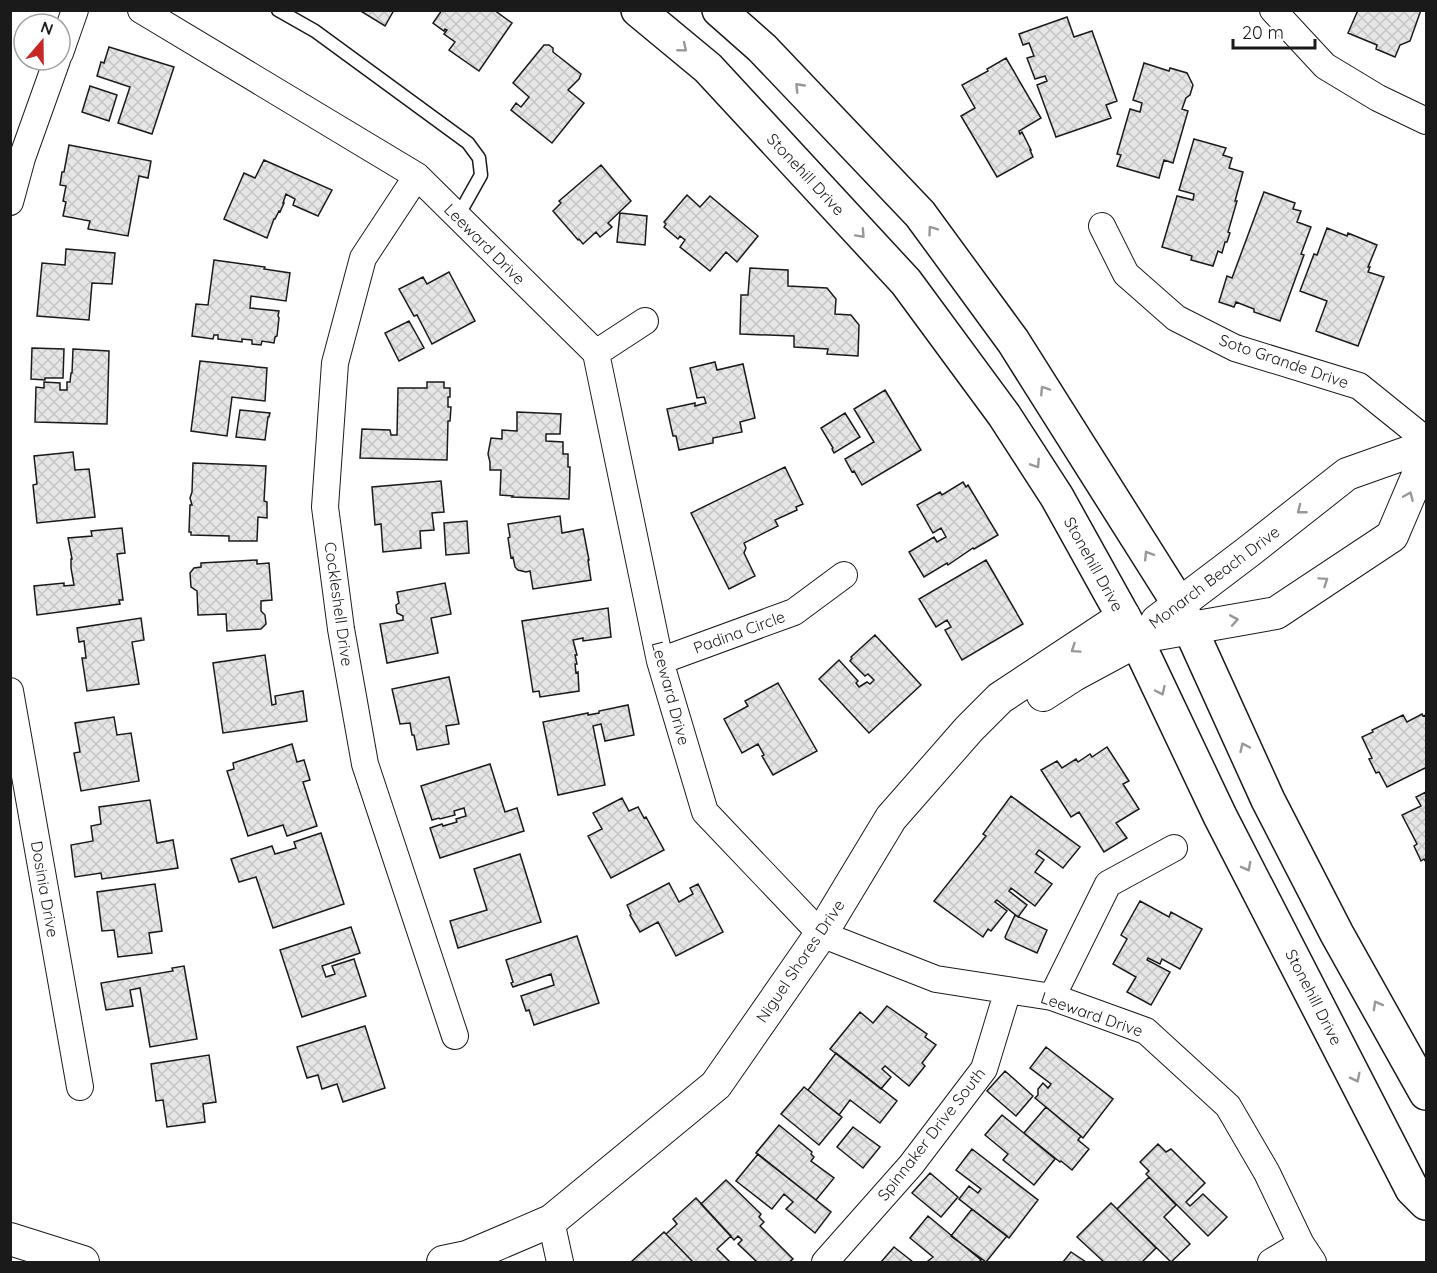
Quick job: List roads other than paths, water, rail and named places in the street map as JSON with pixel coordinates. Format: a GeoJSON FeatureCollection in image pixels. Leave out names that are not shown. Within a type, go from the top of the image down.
{"type":"FeatureCollection","features":[{"type":"Feature","properties":{"kind":"main road","name":"Stonehill Drive"},"geometry":{"type":"LineString","coordinates":[[638,10],[708,68],[906,282],[1004,414],[1058,497],[1132,632],[1220,816],[1412,1189],[1426,1203]]}},
{"type":"Feature","properties":{"kind":"main road"},"geometry":{"type":"LineString","coordinates":[[719,10],[762,48],[920,214],[1013,341],[1184,616],[1273,811],[1337,934],[1426,1093]]}},
{"type":"Feature","properties":{"kind":"street","name":"Leeward Drive"},"geometry":{"type":"LineString","coordinates":[[141,10],[417,176],[596,353],[660,661],[705,812],[821,934],[936,979],[1052,997],[1146,1031],[1228,1106],[1267,1173],[1307,1253]]}},
{"type":"Feature","properties":{"kind":"street"},"geometry":{"type":"LineString","coordinates":[[1273,10],[1326,66],[1378,98],[1426,121]]}},
{"type":"Feature","properties":{"kind":"street"},"geometry":{"type":"LineString","coordinates":[[10,202],[22,158],[53,72]]}},
{"type":"Feature","properties":{"kind":"street","name":"Cockleshell Drive"},"geometry":{"type":"LineString","coordinates":[[417,176],[363,258],[335,363],[325,507],[341,629],[365,764],[455,1036]]}},
{"type":"Feature","properties":{"kind":"street","name":"Soto Grande Drive"},"geometry":{"type":"LineString","coordinates":[[1102,226],[1126,274],[1176,318],[1235,348],[1359,387],[1426,440]]}},
{"type":"Feature","properties":{"kind":"street"},"geometry":{"type":"LineString","coordinates":[[596,353],[645,321]]}},
{"type":"Feature","properties":{"kind":"street","name":"Monarch Beach Drive"},"geometry":{"type":"LineString","coordinates":[[1184,616],[1248,552],[1347,474],[1426,446]]}},
{"type":"Feature","properties":{"kind":"street","name":"Monarch Beach Drive"},"geometry":{"type":"LineString","coordinates":[[969,729],[1014,712],[1074,675],[1132,632],[1184,616],[1276,613],[1392,536],[1426,456]]}},
{"type":"Feature","properties":{"kind":"street","name":"Padina Circle"},"geometry":{"type":"LineString","coordinates":[[660,661],[794,612],[844,575]]}},
{"type":"Feature","properties":{"kind":"street","name":"Dosinia Drive"},"geometry":{"type":"LineString","coordinates":[[10,691],[80,1087]]}},
{"type":"Feature","properties":{"kind":"street","name":"Niguel Shores Drive"},"geometry":{"type":"LineString","coordinates":[[443,1263],[467,1257],[551,1221],[716,1085],[821,934],[891,818],[969,729]]}},
{"type":"Feature","properties":{"kind":"street"},"geometry":{"type":"LineString","coordinates":[[1052,997],[1108,884],[1174,848]]}},
{"type":"Feature","properties":{"kind":"street","name":"Spinnaker Drive South"},"geometry":{"type":"LineString","coordinates":[[825,1263],[911,1165],[984,1070],[1008,990]]}},
{"type":"Feature","properties":{"kind":"street"},"geometry":{"type":"LineString","coordinates":[[551,1221],[560,1263]]}},
{"type":"Feature","properties":{"kind":"street"},"geometry":{"type":"LineString","coordinates":[[10,1239],[83,1263]]}},
{"type":"Feature","properties":{"kind":"street"},"geometry":{"type":"LineString","coordinates":[[1271,1263],[1307,1253]]}},
{"type":"Feature","properties":{"kind":"lane"},"geometry":{"type":"LineString","coordinates":[[278,10],[315,31],[468,143],[479,158],[481,175],[458,216]]}}]}
